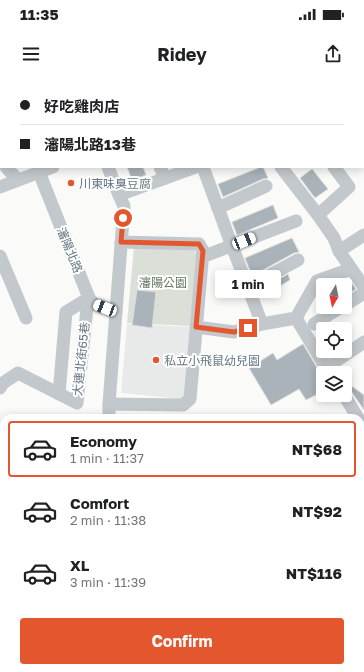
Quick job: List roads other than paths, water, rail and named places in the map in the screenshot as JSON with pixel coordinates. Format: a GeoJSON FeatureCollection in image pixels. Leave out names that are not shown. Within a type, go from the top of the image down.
{"type":"FeatureCollection","features":[{"type":"Feature","properties":{"kind":"street"},"geometry":{"type":"LineString","coordinates":[[7,168],[18,180]]}},
{"type":"Feature","properties":{"kind":"street"},"geometry":{"type":"LineString","coordinates":[[0,187],[50,168]]}},
{"type":"Feature","properties":{"kind":"street"},"geometry":{"type":"LineString","coordinates":[[108,168],[124,206],[108,414]]}},
{"type":"Feature","properties":{"kind":"street"},"geometry":{"type":"LineString","coordinates":[[119,195],[163,173],[190,168]]}},
{"type":"Feature","properties":{"kind":"street"},"geometry":{"type":"LineString","coordinates":[[203,168],[262,324]]}},
{"type":"Feature","properties":{"kind":"street"},"geometry":{"type":"LineString","coordinates":[[282,168],[318,215],[334,238],[339,251],[364,286]]}},
{"type":"Feature","properties":{"kind":"street","name":"瀋陽北路"},"geometry":{"type":"LineString","coordinates":[[39,172],[88,298]]}},
{"type":"Feature","properties":{"kind":"street"},"geometry":{"type":"LineString","coordinates":[[318,215],[349,187],[341,173]]}},
{"type":"Feature","properties":{"kind":"street"},"geometry":{"type":"LineString","coordinates":[[218,208],[266,186]]}},
{"type":"Feature","properties":{"kind":"street"},"geometry":{"type":"LineString","coordinates":[[202,257],[296,221]]}},
{"type":"Feature","properties":{"kind":"street"},"geometry":{"type":"LineString","coordinates":[[339,251],[364,235]]}},
{"type":"Feature","properties":{"kind":"street"},"geometry":{"type":"LineString","coordinates":[[109,404],[183,405],[190,399],[203,251],[199,244],[121,242]]}},
{"type":"Feature","properties":{"kind":"street"},"geometry":{"type":"LineString","coordinates":[[0,256],[26,318]]}},
{"type":"Feature","properties":{"kind":"street"},"geometry":{"type":"LineString","coordinates":[[248,287],[298,260]]}},
{"type":"Feature","properties":{"kind":"street"},"geometry":{"type":"LineString","coordinates":[[296,318],[317,281],[351,269]]}},
{"type":"Feature","properties":{"kind":"street"},"geometry":{"type":"LineString","coordinates":[[352,301],[364,293]]}},
{"type":"Feature","properties":{"kind":"street"},"geometry":{"type":"LineString","coordinates":[[59,394],[66,312],[88,298],[94,304],[116,312]]}},
{"type":"Feature","properties":{"kind":"street","name":"大連北街65巷"},"geometry":{"type":"LineString","coordinates":[[0,388],[3,383],[18,374],[77,402],[88,298]]}},
{"type":"Feature","properties":{"kind":"street"},"geometry":{"type":"LineString","coordinates":[[314,324],[330,314]]}},
{"type":"Feature","properties":{"kind":"street"},"geometry":{"type":"LineString","coordinates":[[196,327],[234,332],[262,324],[296,318]]}},
{"type":"Feature","properties":{"kind":"street"},"geometry":{"type":"LineString","coordinates":[[296,318],[326,366]]}},
{"type":"Feature","properties":{"kind":"street"},"geometry":{"type":"LineString","coordinates":[[333,366],[364,342]]}},
{"type":"Feature","properties":{"kind":"street"},"geometry":{"type":"LineString","coordinates":[[348,402],[356,414]]}},
{"type":"Feature","properties":{"kind":"place","name":"川東味臭豆腐"},"geometry":{"type":"Point","coordinates":[71,183]}},
{"type":"Feature","properties":{"kind":"place","name":"私立小飛鼠幼兒園"},"geometry":{"type":"Point","coordinates":[156,360]}},
{"type":"Feature","properties":{"kind":"park label","name":"瀋陽公園"},"geometry":{"type":"Point","coordinates":[163,282]}}]}
